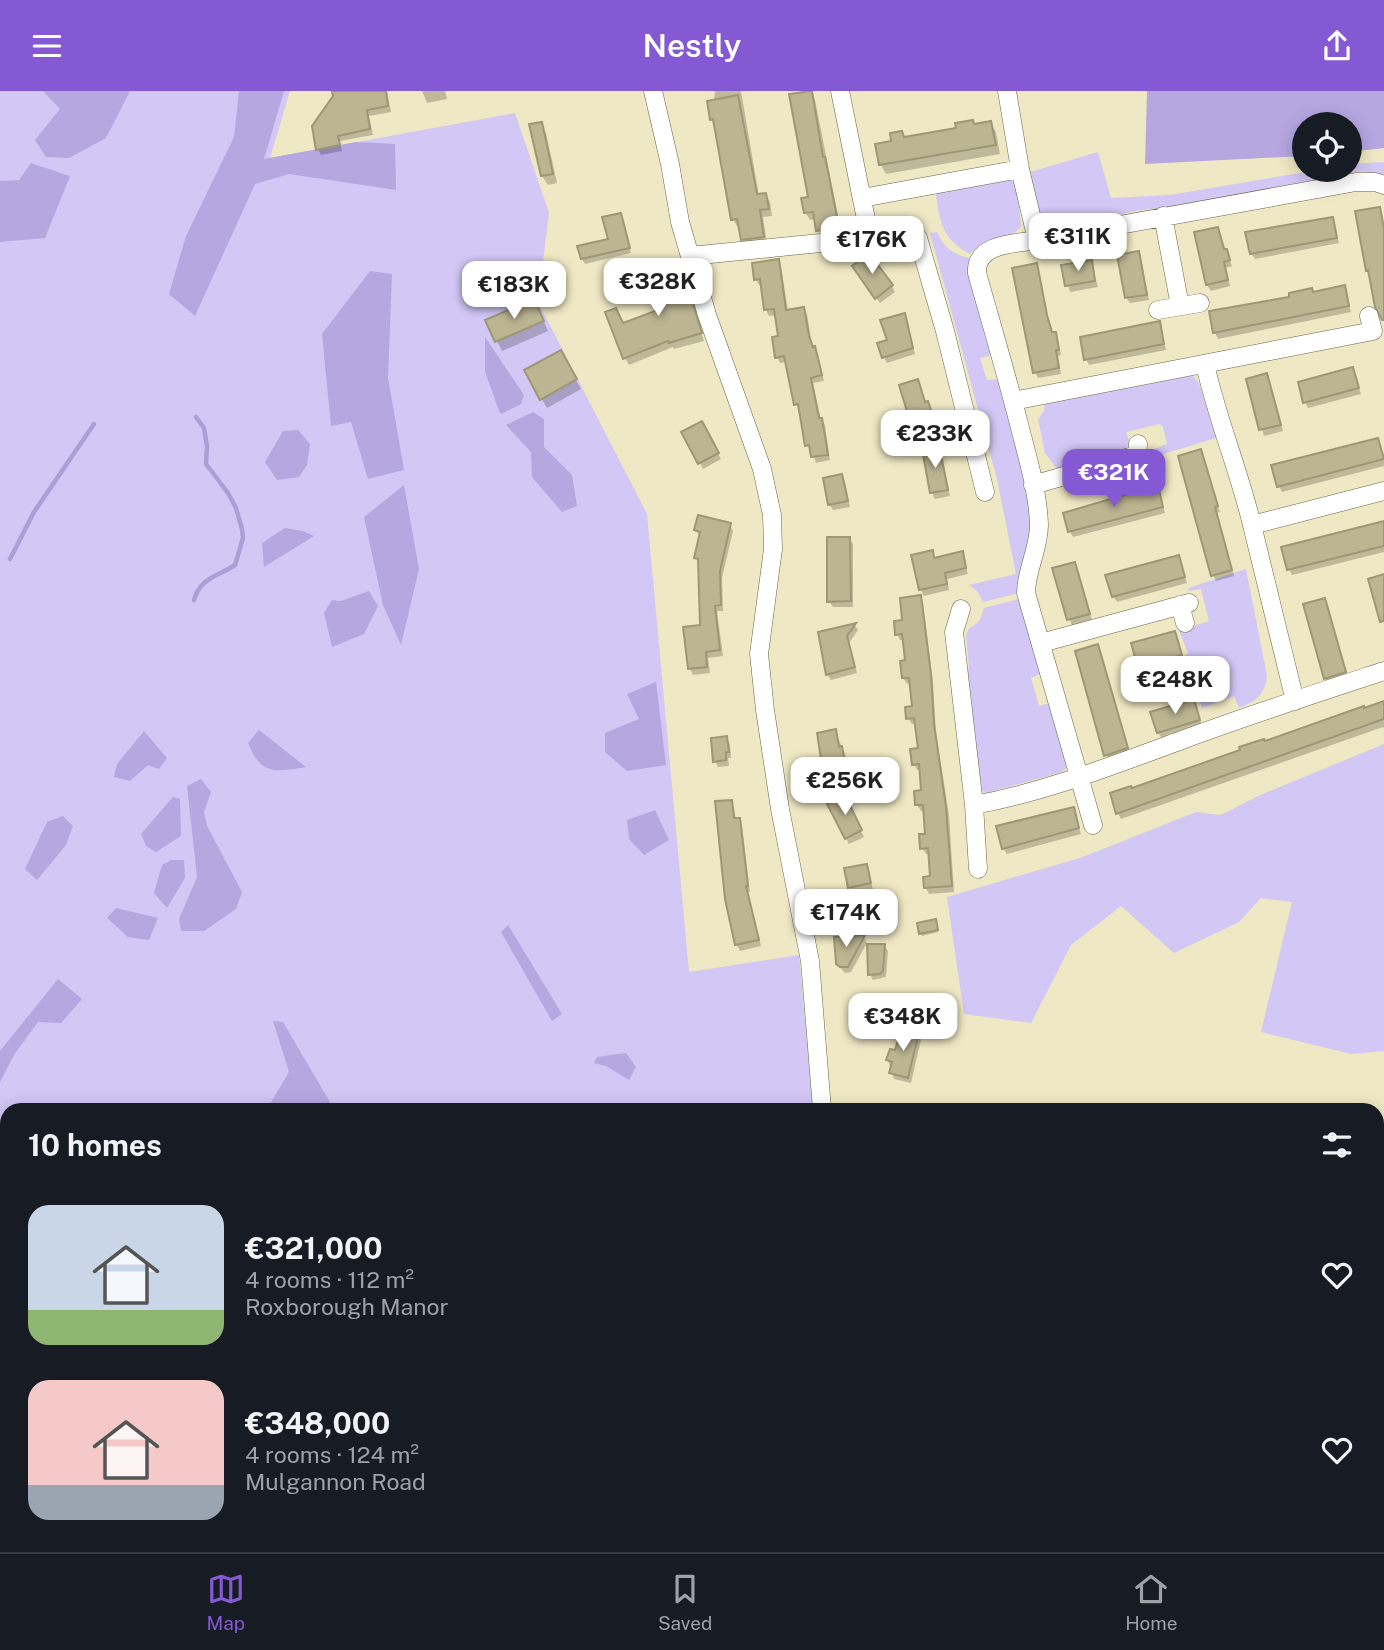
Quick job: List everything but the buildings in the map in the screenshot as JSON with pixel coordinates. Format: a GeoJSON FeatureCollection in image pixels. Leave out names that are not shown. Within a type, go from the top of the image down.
{"type":"FeatureCollection","features":[{"type":"Feature","properties":{"kind":"street"},"geometry":{"type":"LineString","coordinates":[[653,91],[680,222],[707,315],[762,469],[772,515],[773,549],[759,654],[780,809],[810,961],[822,1103]]}},
{"type":"Feature","properties":{"kind":"street"},"geometry":{"type":"LineString","coordinates":[[840,91],[867,224]]}},
{"type":"Feature","properties":{"kind":"street"},"geometry":{"type":"LineString","coordinates":[[1007,91],[1020,169],[1037,240]]}},
{"type":"Feature","properties":{"kind":"street"},"geometry":{"type":"LineString","coordinates":[[862,198],[1020,169]]}},
{"type":"Feature","properties":{"kind":"street"},"geometry":{"type":"LineString","coordinates":[[1093,825],[1080,776],[1050,689],[1041,643],[1026,593],[1026,581],[1037,547],[1039,524],[1013,401],[976,264],[979,256],[987,250],[1037,240],[1356,182],[1384,185]]}},
{"type":"Feature","properties":{"kind":"street"},"geometry":{"type":"LineString","coordinates":[[1163,216],[1180,306]]}},
{"type":"Feature","properties":{"kind":"street"},"geometry":{"type":"LineString","coordinates":[[690,256],[901,235],[918,238],[951,353],[985,492]]}},
{"type":"Feature","properties":{"kind":"street"},"geometry":{"type":"LineString","coordinates":[[1158,310],[1200,303]]}},
{"type":"Feature","properties":{"kind":"street"},"geometry":{"type":"LineString","coordinates":[[1013,401],[1373,331],[1369,316]]}},
{"type":"Feature","properties":{"kind":"street"},"geometry":{"type":"LineString","coordinates":[[1205,364],[1215,405],[1242,479],[1295,701]]}},
{"type":"Feature","properties":{"kind":"street"},"geometry":{"type":"LineString","coordinates":[[1032,485],[1137,456],[1138,444]]}},
{"type":"Feature","properties":{"kind":"street"},"geometry":{"type":"LineString","coordinates":[[1252,525],[1384,491]]}},
{"type":"Feature","properties":{"kind":"street"},"geometry":{"type":"LineString","coordinates":[[1041,643],[1185,604],[1185,623]]}},
{"type":"Feature","properties":{"kind":"street"},"geometry":{"type":"LineString","coordinates":[[961,609],[954,632],[974,805],[978,870]]}},
{"type":"Feature","properties":{"kind":"street"},"geometry":{"type":"LineString","coordinates":[[974,805],[1080,776],[1224,719],[1295,701],[1384,671]]}},
{"type":"Feature","properties":{"kind":"shaded area"},"geometry":{"type":"Polygon","coordinates":[[[0,91],[290,91],[270,158],[515,113],[549,213],[538,302],[647,514],[689,972],[799,955],[812,1103],[0,1103],[0,91]]]}},
{"type":"Feature","properties":{"kind":"shaded area"},"geometry":{"type":"Polygon","coordinates":[[[43,91],[130,91],[106,138],[69,158],[46,157],[35,140],[60,109],[43,91]]]}},
{"type":"Feature","properties":{"kind":"shaded area"},"geometry":{"type":"Polygon","coordinates":[[[239,91],[284,91],[264,159],[356,142],[395,144],[396,190],[289,174],[255,184],[195,316],[169,294],[186,236],[234,137],[239,91]]]}},
{"type":"Feature","properties":{"kind":"shaded area"},"geometry":{"type":"Polygon","coordinates":[[[1147,91],[1384,91],[1384,148],[1362,151],[1362,112],[1292,112],[1292,157],[1145,164],[1147,91]]]}},
{"type":"Feature","properties":{"kind":"shaded area"},"geometry":{"type":"Polygon","coordinates":[[[1098,152],[1111,198],[1170,195],[1292,174],[1292,182],[1305,182],[1056,228],[1047,227],[1037,219],[1030,172],[1098,152]]]}},
{"type":"Feature","properties":{"kind":"shaded area"},"geometry":{"type":"Polygon","coordinates":[[[1384,162],[1384,179],[1362,171],[1362,163],[1384,162]]]}},
{"type":"Feature","properties":{"kind":"shaded area"},"geometry":{"type":"Polygon","coordinates":[[[31,163],[70,176],[45,238],[0,242],[0,181],[19,180],[31,163]]]}},
{"type":"Feature","properties":{"kind":"shaded area"},"geometry":{"type":"Polygon","coordinates":[[[1013,179],[1017,186],[1021,226],[1010,235],[984,244],[970,254],[952,241],[943,227],[935,190],[1013,179]]]}},
{"type":"Feature","properties":{"kind":"shaded area"},"geometry":{"type":"Polygon","coordinates":[[[937,232],[950,249],[969,258],[969,272],[992,355],[980,358],[987,380],[1000,379],[1022,466],[1031,523],[1019,593],[983,602],[978,592],[969,585],[1016,574],[997,479],[930,233],[937,232]]]}},
{"type":"Feature","properties":{"kind":"shaded area"},"geometry":{"type":"Polygon","coordinates":[[[370,271],[392,274],[388,378],[404,470],[368,479],[351,422],[331,426],[322,334],[370,271]]]}},
{"type":"Feature","properties":{"kind":"shaded area"},"geometry":{"type":"Polygon","coordinates":[[[485,337],[524,395],[521,404],[503,413],[500,413],[485,372],[485,337]]]}},
{"type":"Feature","properties":{"kind":"shaded area"},"geometry":{"type":"Polygon","coordinates":[[[1184,375],[1193,376],[1199,383],[1216,438],[1157,456],[1154,449],[1167,444],[1163,427],[1159,424],[1126,432],[1129,441],[1125,452],[1059,472],[1045,453],[1038,419],[1045,404],[1184,375]]]}},
{"type":"Feature","properties":{"kind":"shaded area"},"geometry":{"type":"Polygon","coordinates":[[[533,412],[544,419],[544,447],[572,475],[577,506],[562,512],[532,477],[531,452],[506,425],[533,412]]]}},
{"type":"Feature","properties":{"kind":"shaded area"},"geometry":{"type":"Polygon","coordinates":[[[298,430],[310,444],[307,465],[299,477],[277,480],[265,462],[283,431],[298,430]]]}},
{"type":"Feature","properties":{"kind":"shaded area"},"geometry":{"type":"Polygon","coordinates":[[[404,485],[419,569],[401,645],[383,605],[364,517],[404,485]]]}},
{"type":"Feature","properties":{"kind":"shaded area"},"geometry":{"type":"Polygon","coordinates":[[[285,528],[314,536],[264,567],[262,543],[285,528]]]}},
{"type":"Feature","properties":{"kind":"shaded area"},"geometry":{"type":"Polygon","coordinates":[[[1246,569],[1267,676],[1266,683],[1259,697],[1239,708],[1234,696],[1202,708],[1194,674],[1189,675],[1184,656],[1188,654],[1179,630],[1209,621],[1201,589],[1189,591],[1188,588],[1246,569]]]}},
{"type":"Feature","properties":{"kind":"shaded area"},"geometry":{"type":"Polygon","coordinates":[[[369,591],[378,606],[364,634],[332,647],[324,613],[332,600],[341,601],[369,591]]]}},
{"type":"Feature","properties":{"kind":"shaded area"},"geometry":{"type":"Polygon","coordinates":[[[1019,599],[1040,674],[1031,678],[1039,706],[1049,703],[1067,764],[1065,770],[1059,773],[986,793],[980,790],[964,670],[969,668],[966,636],[969,628],[979,620],[984,608],[1019,599]]]}},
{"type":"Feature","properties":{"kind":"shaded area"},"geometry":{"type":"Polygon","coordinates":[[[656,682],[666,765],[627,771],[605,752],[605,733],[639,719],[627,694],[656,682]]]}},
{"type":"Feature","properties":{"kind":"shaded area"},"geometry":{"type":"Polygon","coordinates":[[[259,730],[306,767],[278,770],[264,766],[253,754],[248,743],[259,730]]]}},
{"type":"Feature","properties":{"kind":"shaded area"},"geometry":{"type":"Polygon","coordinates":[[[144,731],[167,758],[159,769],[148,765],[130,781],[114,777],[117,764],[144,731]]]}},
{"type":"Feature","properties":{"kind":"shaded area"},"geometry":{"type":"Polygon","coordinates":[[[1384,744],[1384,1051],[1351,1054],[1261,1032],[1292,902],[1261,898],[1239,922],[1174,953],[1121,906],[1071,945],[1031,1023],[964,1014],[947,897],[1083,857],[1196,812],[1221,815],[1258,796],[1384,744]]]}},
{"type":"Feature","properties":{"kind":"shaded area"},"geometry":{"type":"Polygon","coordinates":[[[201,779],[211,792],[204,812],[207,826],[242,892],[236,909],[204,931],[181,931],[179,919],[197,877],[187,786],[201,779]]]}},
{"type":"Feature","properties":{"kind":"shaded area"},"geometry":{"type":"Polygon","coordinates":[[[173,797],[180,799],[181,836],[156,852],[146,846],[141,834],[173,797]]]}},
{"type":"Feature","properties":{"kind":"shaded area"},"geometry":{"type":"Polygon","coordinates":[[[655,810],[669,840],[644,855],[629,839],[627,820],[655,810]]]}},
{"type":"Feature","properties":{"kind":"shaded area"},"geometry":{"type":"Polygon","coordinates":[[[63,816],[73,826],[66,845],[37,880],[25,869],[47,822],[63,816]]]}},
{"type":"Feature","properties":{"kind":"shaded area"},"geometry":{"type":"Polygon","coordinates":[[[171,860],[184,860],[185,878],[167,908],[154,893],[162,865],[171,860]]]}},
{"type":"Feature","properties":{"kind":"shaded area"},"geometry":{"type":"Polygon","coordinates":[[[116,908],[158,918],[149,940],[128,937],[107,918],[116,908]]]}},
{"type":"Feature","properties":{"kind":"shaded area"},"geometry":{"type":"Polygon","coordinates":[[[508,925],[562,1014],[552,1021],[501,932],[508,925]]]}},
{"type":"Feature","properties":{"kind":"shaded area"},"geometry":{"type":"Polygon","coordinates":[[[58,979],[82,999],[61,1023],[38,1022],[14,1055],[0,1082],[0,1051],[58,979]]]}},
{"type":"Feature","properties":{"kind":"shaded area"},"geometry":{"type":"Polygon","coordinates":[[[273,1021],[283,1022],[330,1103],[271,1103],[289,1072],[273,1021]]]}},
{"type":"Feature","properties":{"kind":"shaded area"},"geometry":{"type":"Polygon","coordinates":[[[626,1053],[636,1067],[629,1080],[606,1066],[594,1063],[597,1057],[626,1053]]]}},
{"type":"Feature","properties":{"kind":"waterway"},"geometry":{"type":"LineString","coordinates":[[194,600],[205,582],[235,565],[243,538],[236,508],[206,464],[204,428],[196,417]]}},
{"type":"Feature","properties":{"kind":"waterway"},"geometry":{"type":"LineString","coordinates":[[10,559],[34,512],[94,424]]}}]}
